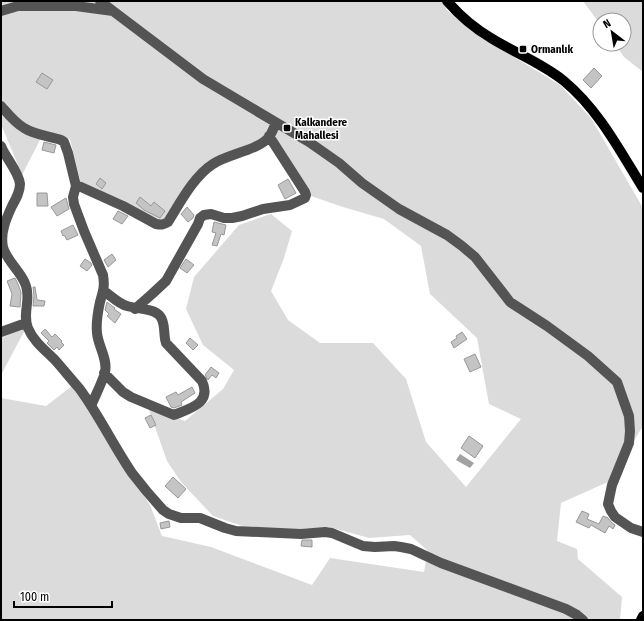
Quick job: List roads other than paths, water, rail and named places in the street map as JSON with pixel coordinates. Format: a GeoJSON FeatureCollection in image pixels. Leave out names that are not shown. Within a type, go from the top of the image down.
{"type":"FeatureCollection","features":[{"type":"Feature","properties":{"kind":"main road"},"geometry":{"type":"LineString","coordinates":[[447,1],[474,27],[492,39],[549,70],[584,99],[616,143],[643,188]]}},
{"type":"Feature","properties":{"kind":"main road"},"geometry":{"type":"LineString","coordinates":[[641,620],[643,616]]}},
{"type":"Feature","properties":{"kind":"street"},"geometry":{"type":"LineString","coordinates":[[100,1],[203,79],[310,142],[339,163],[362,183],[399,209],[447,235],[462,246],[475,258],[510,302],[547,326],[588,356],[617,382],[629,416],[630,431],[629,443],[612,485],[608,504],[615,518],[631,528],[643,532]]}},
{"type":"Feature","properties":{"kind":"street"},"geometry":{"type":"LineString","coordinates":[[1,11],[18,6],[76,6],[113,11]]}},
{"type":"Feature","properties":{"kind":"street"},"geometry":{"type":"LineString","coordinates":[[1,106],[18,124],[25,129],[64,142],[68,152],[76,186],[73,197],[74,204],[103,275],[104,282],[104,291],[100,302],[97,332],[105,360],[104,373],[91,406]]}},
{"type":"Feature","properties":{"kind":"street"},"geometry":{"type":"LineString","coordinates":[[76,186],[123,206],[160,225],[168,222],[194,182],[209,167],[215,163],[255,147],[266,140],[276,123]]}},
{"type":"Feature","properties":{"kind":"street"},"geometry":{"type":"LineString","coordinates":[[136,308],[166,280],[200,218],[204,215],[211,214],[224,218],[232,218],[263,209],[290,205],[305,198],[305,192],[269,136]]}},
{"type":"Feature","properties":{"kind":"street"},"geometry":{"type":"LineString","coordinates":[[1,146],[20,183],[19,194],[5,222],[2,240],[8,256],[26,286],[26,323],[32,336],[40,346],[79,388],[133,473],[163,510],[169,514],[181,518],[200,518],[236,531],[301,534],[325,532],[332,533],[362,546],[394,546],[411,549],[441,563],[566,609],[583,620]]}},
{"type":"Feature","properties":{"kind":"street"},"geometry":{"type":"LineString","coordinates":[[104,291],[126,306],[152,311],[159,315],[162,321],[164,339],[166,343],[202,381],[205,387],[205,395],[202,400],[194,406],[174,415],[131,397],[104,373]]}},
{"type":"Feature","properties":{"kind":"street"},"geometry":{"type":"LineString","coordinates":[[1,332],[26,323]]}},
{"type":"Feature","properties":{"kind":"place","name":"Ormanlık"},"geometry":{"type":"Point","coordinates":[523,49]}},
{"type":"Feature","properties":{"kind":"place","name":"Kalkandere Mahallesi"},"geometry":{"type":"Point","coordinates":[287,128]}}]}
